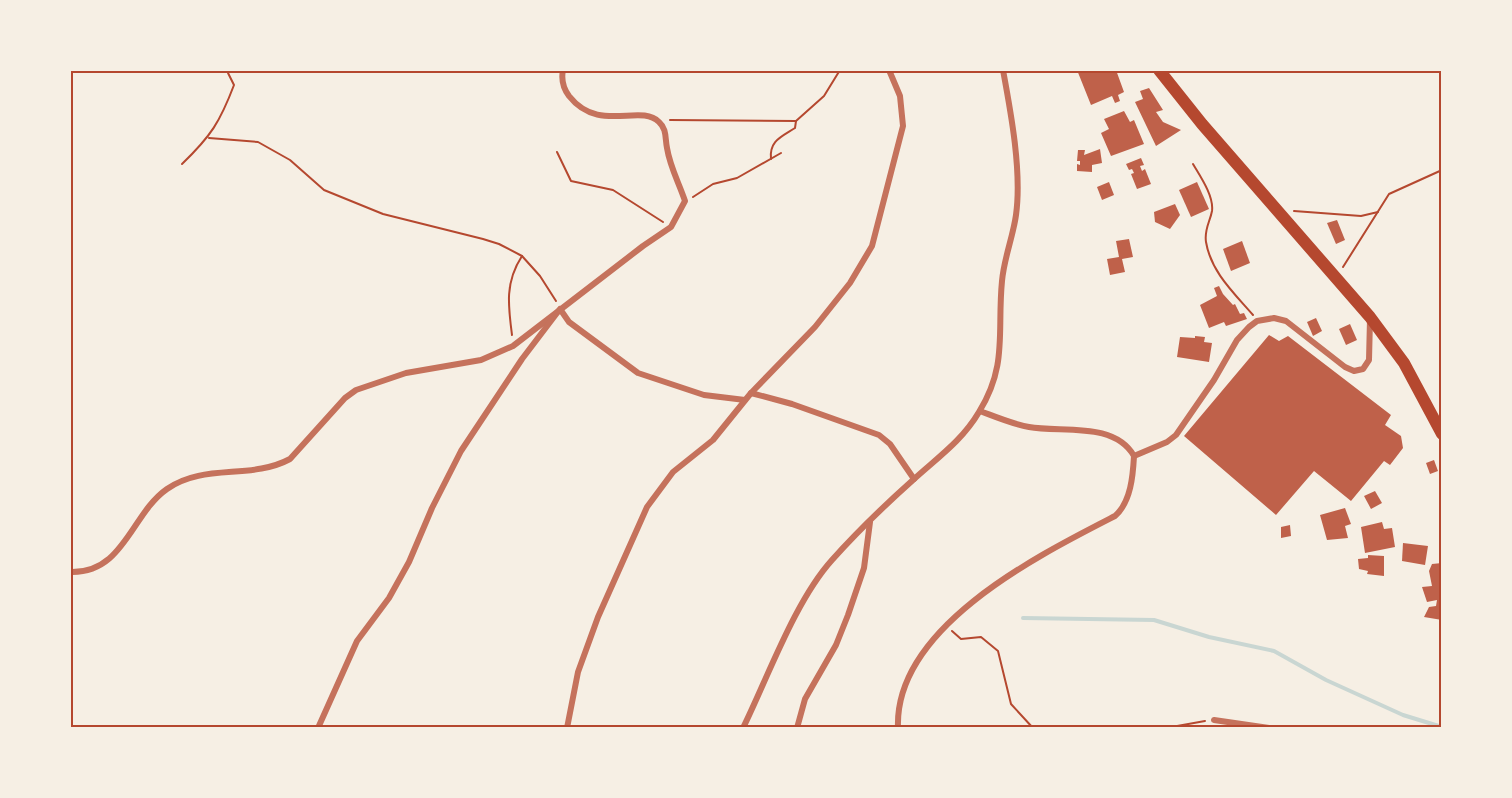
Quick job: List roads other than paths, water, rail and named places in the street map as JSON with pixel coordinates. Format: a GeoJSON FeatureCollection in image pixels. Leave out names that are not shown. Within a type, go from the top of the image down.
{"type":"FeatureCollection","features":[{"type":"Feature","properties":{"kind":"highway"},"geometry":{"type":"LineString","coordinates":[[1159,70],[1202,124],[1370,317],[1404,363],[1442,434]]}},
{"type":"Feature","properties":{"kind":"street"},"geometry":{"type":"LineString","coordinates":[[70,572],[87,571],[110,559],[133,532],[157,496],[180,481],[215,472],[259,471],[290,459],[345,398],[356,390],[406,373],[481,360],[513,346],[671,227],[685,201],[673,171],[665,133],[658,120],[635,116],[609,118],[582,109],[565,91],[561,78],[563,70]]}},
{"type":"Feature","properties":{"kind":"street"},"geometry":{"type":"LineString","coordinates":[[567,728],[578,672],[641,518],[674,472],[713,440],[751,393],[826,314],[872,246],[903,126],[900,96],[889,70]]}},
{"type":"Feature","properties":{"kind":"street"},"geometry":{"type":"LineString","coordinates":[[743,728],[783,642],[823,571],[914,479],[951,447],[980,411],[994,382],[999,362],[1002,280],[1008,243],[1016,216],[1012,110],[1003,70]]}},
{"type":"Feature","properties":{"kind":"street"},"geometry":{"type":"LineString","coordinates":[[560,309],[569,322],[638,373],[704,395],[745,400]]}},
{"type":"Feature","properties":{"kind":"street"},"geometry":{"type":"LineString","coordinates":[[318,728],[357,641],[389,598],[409,562],[460,451],[522,358],[560,309]]}},
{"type":"Feature","properties":{"kind":"street"},"geometry":{"type":"LineString","coordinates":[[1134,456],[1167,442],[1176,435],[1214,380],[1237,340],[1257,321],[1274,318],[1286,321],[1345,367],[1359,371],[1369,360],[1370,317]]}},
{"type":"Feature","properties":{"kind":"street"},"geometry":{"type":"LineString","coordinates":[[751,393],[792,404],[879,435],[890,444],[914,479]]}},
{"type":"Feature","properties":{"kind":"street"},"geometry":{"type":"LineString","coordinates":[[898,728],[901,704],[913,667],[932,638],[975,601],[1047,552],[1119,512],[1128,495],[1134,456],[1128,448],[1099,432],[1032,428],[980,411]]}},
{"type":"Feature","properties":{"kind":"street"},"geometry":{"type":"LineString","coordinates":[[797,728],[805,699],[836,645],[848,615],[864,567],[870,522]]}},
{"type":"Feature","properties":{"kind":"street"},"geometry":{"type":"LineString","coordinates":[[1214,720],[1269,728]]}},
{"type":"Feature","properties":{"kind":"waterway"},"geometry":{"type":"LineString","coordinates":[[1023,618],[1154,620],[1209,637],[1274,651],[1326,680],[1403,715],[1442,727]]}}]}
